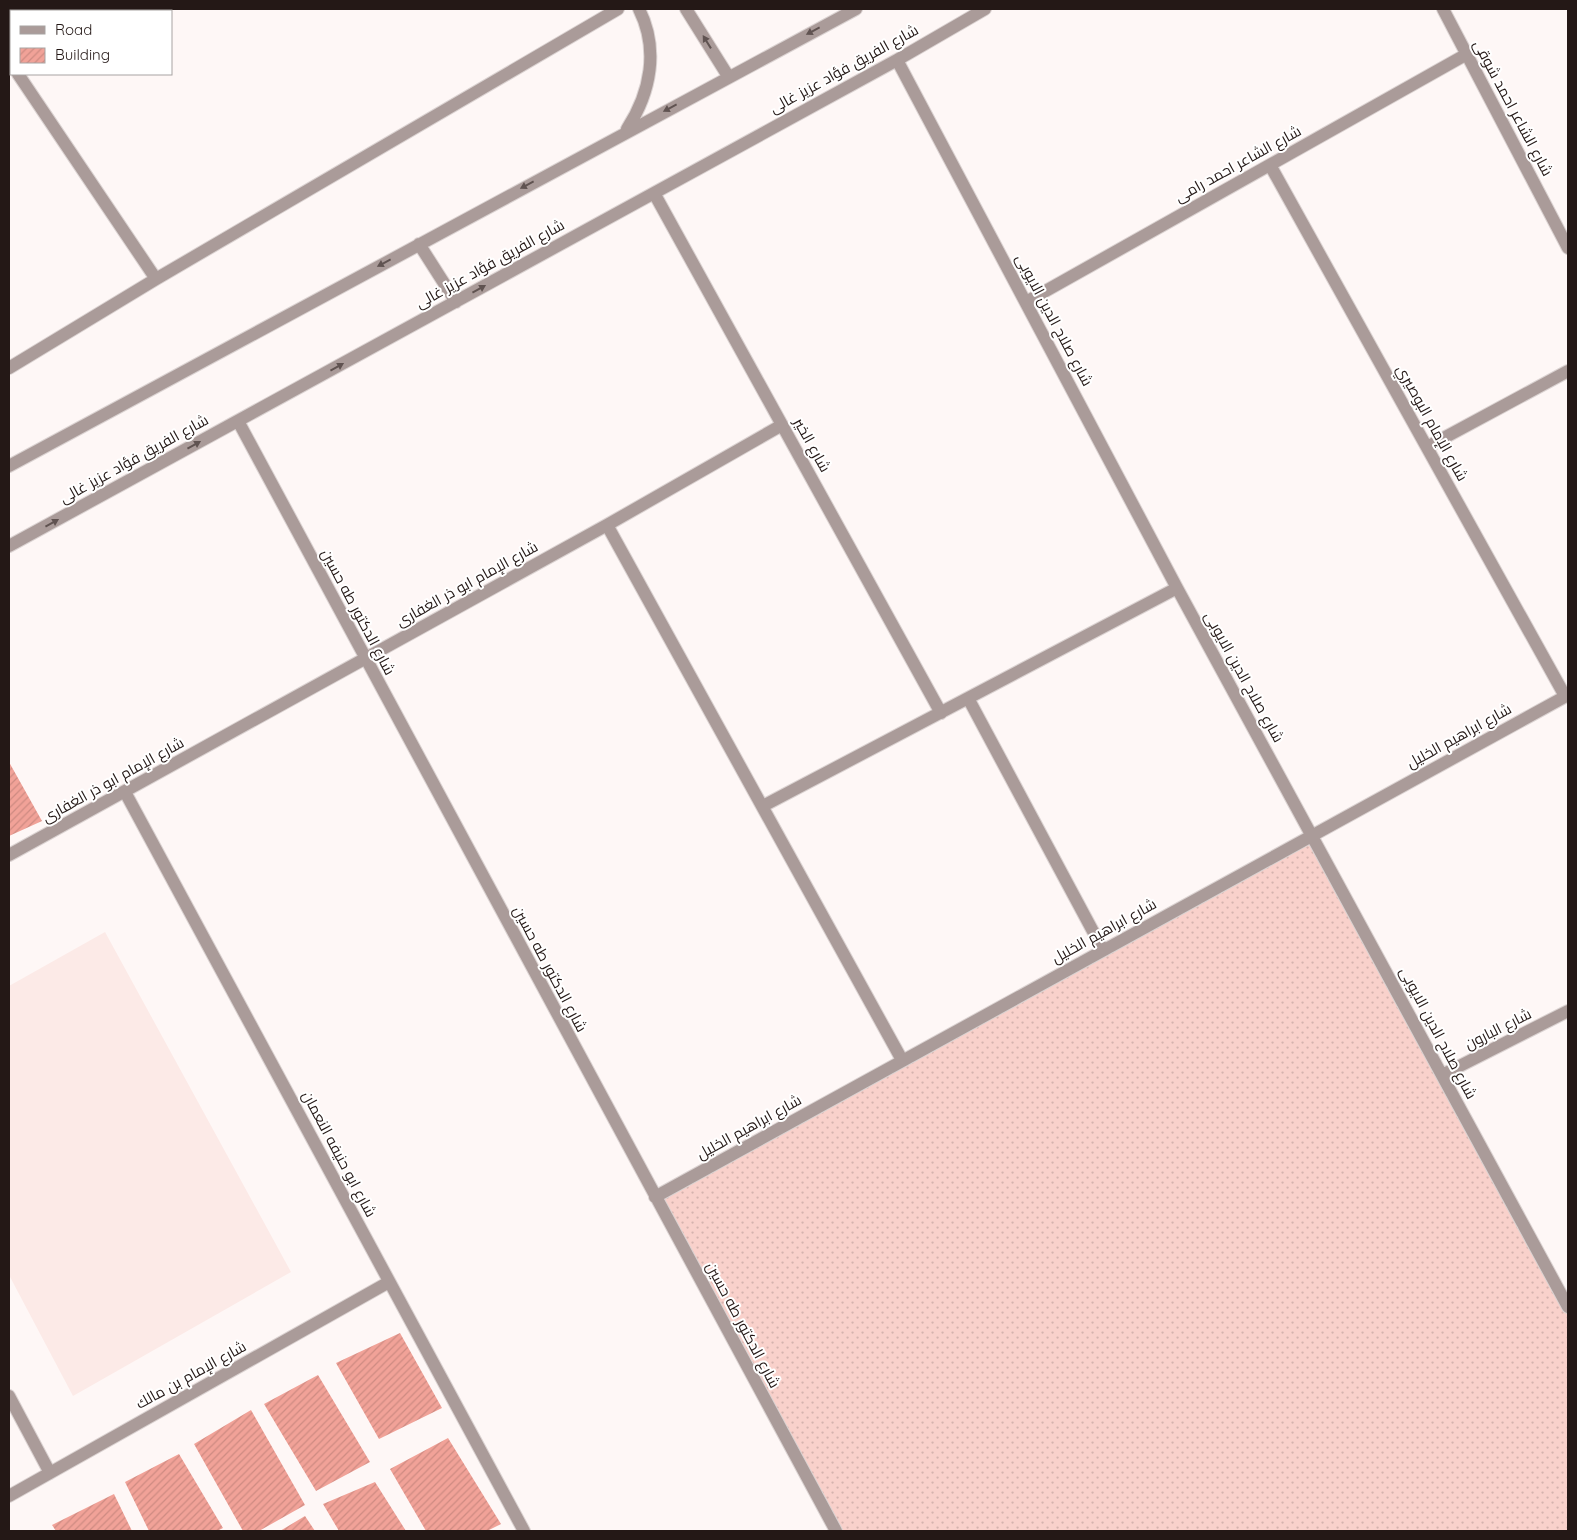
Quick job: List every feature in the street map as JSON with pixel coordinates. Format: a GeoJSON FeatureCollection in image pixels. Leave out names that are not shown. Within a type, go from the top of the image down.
{"type":"FeatureCollection","features":[{"type":"Feature","properties":{"kind":"street"},"geometry":{"type":"LineString","coordinates":[[9,368],[156,279],[618,9]]}},
{"type":"Feature","properties":{"kind":"street"},"geometry":{"type":"LineString","coordinates":[[625,132],[637,114],[646,94],[650,72],[648,33],[639,9]]}},
{"type":"Feature","properties":{"kind":"street"},"geometry":{"type":"LineString","coordinates":[[686,9],[728,76]]}},
{"type":"Feature","properties":{"kind":"street"},"geometry":{"type":"LineString","coordinates":[[9,466],[728,76],[856,9]]}},
{"type":"Feature","properties":{"kind":"street","name":"شارع الفريق فؤاد عزيز غالى"},"geometry":{"type":"LineString","coordinates":[[9,546],[897,60],[985,9]]}},
{"type":"Feature","properties":{"kind":"street","name":"شارع الشاعر احمد شوقى"},"geometry":{"type":"LineString","coordinates":[[1443,9],[1568,248]]}},
{"type":"Feature","properties":{"kind":"street","name":"شارع الشاعر احمد رامى"},"geometry":{"type":"LineString","coordinates":[[1026,302],[1467,54]]}},
{"type":"Feature","properties":{"kind":"street","name":"شارع صلاح الدين الايوبى"},"geometry":{"type":"LineString","coordinates":[[897,60],[1177,588],[1568,1307]]}},
{"type":"Feature","properties":{"kind":"street"},"geometry":{"type":"LineString","coordinates":[[19,75],[156,279]]}},
{"type":"Feature","properties":{"kind":"street","name":"شارع الإمام البوصيري"},"geometry":{"type":"LineString","coordinates":[[1270,164],[1567,696]]}},
{"type":"Feature","properties":{"kind":"street","name":"شارع الخير"},"geometry":{"type":"LineString","coordinates":[[654,193],[941,713]]}},
{"type":"Feature","properties":{"kind":"street"},"geometry":{"type":"LineString","coordinates":[[419,244],[456,302]]}},
{"type":"Feature","properties":{"kind":"street"},"geometry":{"type":"LineString","coordinates":[[1427,447],[1568,371]]}},
{"type":"Feature","properties":{"kind":"street","name":"شارع الدكتور طه حسين"},"geometry":{"type":"LineString","coordinates":[[238,421],[836,1531]]}},
{"type":"Feature","properties":{"kind":"street","name":"شارع الإمام ابو ذر الغفارى"},"geometry":{"type":"LineString","coordinates":[[9,856],[607,525],[782,425]]}},
{"type":"Feature","properties":{"kind":"street"},"geometry":{"type":"LineString","coordinates":[[607,525],[902,1060]]}},
{"type":"Feature","properties":{"kind":"street"},"geometry":{"type":"LineString","coordinates":[[763,806],[1177,588]]}},
{"type":"Feature","properties":{"kind":"street","name":"شارع ابراهيم الخليل"},"geometry":{"type":"LineString","coordinates":[[656,1197],[902,1060],[1567,696]]}},
{"type":"Feature","properties":{"kind":"street"},"geometry":{"type":"LineString","coordinates":[[968,698],[1103,950]]}},
{"type":"Feature","properties":{"kind":"street","name":"شارع ابو حنيفه النعمان"},"geometry":{"type":"LineString","coordinates":[[125,792],[521,1530]]}},
{"type":"Feature","properties":{"kind":"street","name":"شارع البارون"},"geometry":{"type":"LineString","coordinates":[[1442,1075],[1568,1011]]}},
{"type":"Feature","properties":{"kind":"street","name":"شارع الإمام بن مالك"},"geometry":{"type":"LineString","coordinates":[[9,1496],[389,1282]]}},
{"type":"Feature","properties":{"kind":"street"},"geometry":{"type":"LineString","coordinates":[[9,1396],[50,1473]]}},
{"type":"Feature","properties":{"kind":"shaded area"},"geometry":{"type":"Polygon","coordinates":[[[1312,835],[1568,1306],[1568,1531],[836,1531],[655,1197],[1312,835]]]}},
{"type":"Feature","properties":{"kind":"shaded area"},"geometry":{"type":"Polygon","coordinates":[[[105,932],[291,1272],[73,1396],[9,1275],[9,986],[105,932]]]}},
{"type":"Feature","properties":{"kind":"building"},"geometry":{"type":"Polygon","coordinates":[[[9,762],[42,821],[9,836],[9,762]]]}},
{"type":"Feature","properties":{"kind":"building"},"geometry":{"type":"Polygon","coordinates":[[[400,1333],[442,1408],[379,1439],[336,1363],[400,1333]]]}},
{"type":"Feature","properties":{"kind":"building"},"geometry":{"type":"Polygon","coordinates":[[[318,1375],[370,1462],[316,1491],[264,1404],[318,1375]]]}},
{"type":"Feature","properties":{"kind":"building"},"geometry":{"type":"Polygon","coordinates":[[[251,1410],[305,1505],[259,1531],[243,1531],[194,1444],[251,1410]]]}},
{"type":"Feature","properties":{"kind":"building"},"geometry":{"type":"Polygon","coordinates":[[[448,1438],[501,1524],[487,1531],[426,1531],[390,1469],[448,1438]]]}},
{"type":"Feature","properties":{"kind":"building"},"geometry":{"type":"Polygon","coordinates":[[[179,1454],[223,1528],[217,1531],[149,1531],[125,1482],[179,1454]]]}},
{"type":"Feature","properties":{"kind":"building"},"geometry":{"type":"Polygon","coordinates":[[[375,1482],[406,1531],[339,1531],[323,1504],[375,1482]]]}},
{"type":"Feature","properties":{"kind":"building"},"geometry":{"type":"Polygon","coordinates":[[[114,1494],[132,1531],[56,1531],[52,1525],[114,1494]]]}},
{"type":"Feature","properties":{"kind":"building"},"geometry":{"type":"Polygon","coordinates":[[[305,1516],[315,1531],[280,1531],[305,1516]]]}}]}
